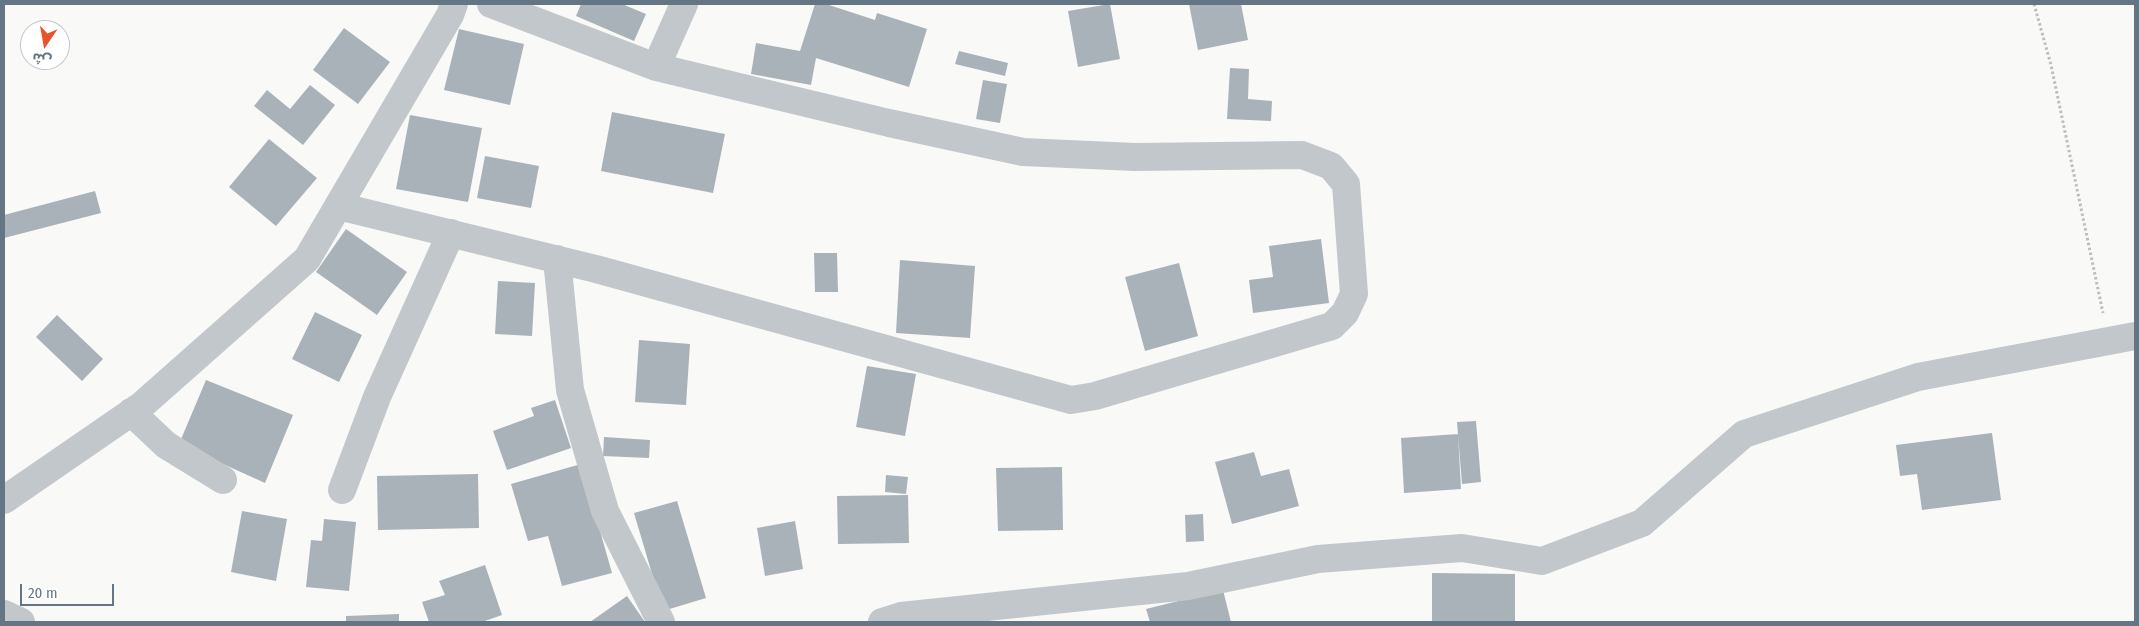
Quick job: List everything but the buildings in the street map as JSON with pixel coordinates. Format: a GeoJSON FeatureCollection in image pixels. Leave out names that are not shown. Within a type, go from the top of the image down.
{"type":"FeatureCollection","features":[{"type":"Feature","properties":{"kind":"street"},"geometry":{"type":"LineString","coordinates":[[4,500],[131,412],[306,259],[450,15],[454,4]]}},
{"type":"Feature","properties":{"kind":"street"},"geometry":{"type":"LineString","coordinates":[[338,206],[556,259],[1071,400],[1104,393],[1332,326],[1345,313],[1354,294],[1346,184],[1331,166],[1302,155],[1135,157],[1023,152],[888,123],[656,67],[491,4]]}},
{"type":"Feature","properties":{"kind":"street"},"geometry":{"type":"LineString","coordinates":[[656,67],[684,4]]}},
{"type":"Feature","properties":{"kind":"street"},"geometry":{"type":"LineString","coordinates":[[342,490],[377,397],[451,233]]}},
{"type":"Feature","properties":{"kind":"street"},"geometry":{"type":"LineString","coordinates":[[556,259],[570,390],[605,511],[661,622]]}},
{"type":"Feature","properties":{"kind":"street"},"geometry":{"type":"LineString","coordinates":[[882,622],[901,616],[1188,586],[1318,559],[1462,548],[1542,561],[1642,522],[1744,434],[1918,377],[2122,338]]}},
{"type":"Feature","properties":{"kind":"street"},"geometry":{"type":"LineString","coordinates":[[131,412],[166,445],[223,480]]}},
{"type":"Feature","properties":{"kind":"street"},"geometry":{"type":"LineString","coordinates":[[4,614],[21,622]]}},
{"type":"Feature","properties":{"kind":"path"},"geometry":{"type":"LineString","coordinates":[[2034,4],[2122,338]]}}]}
